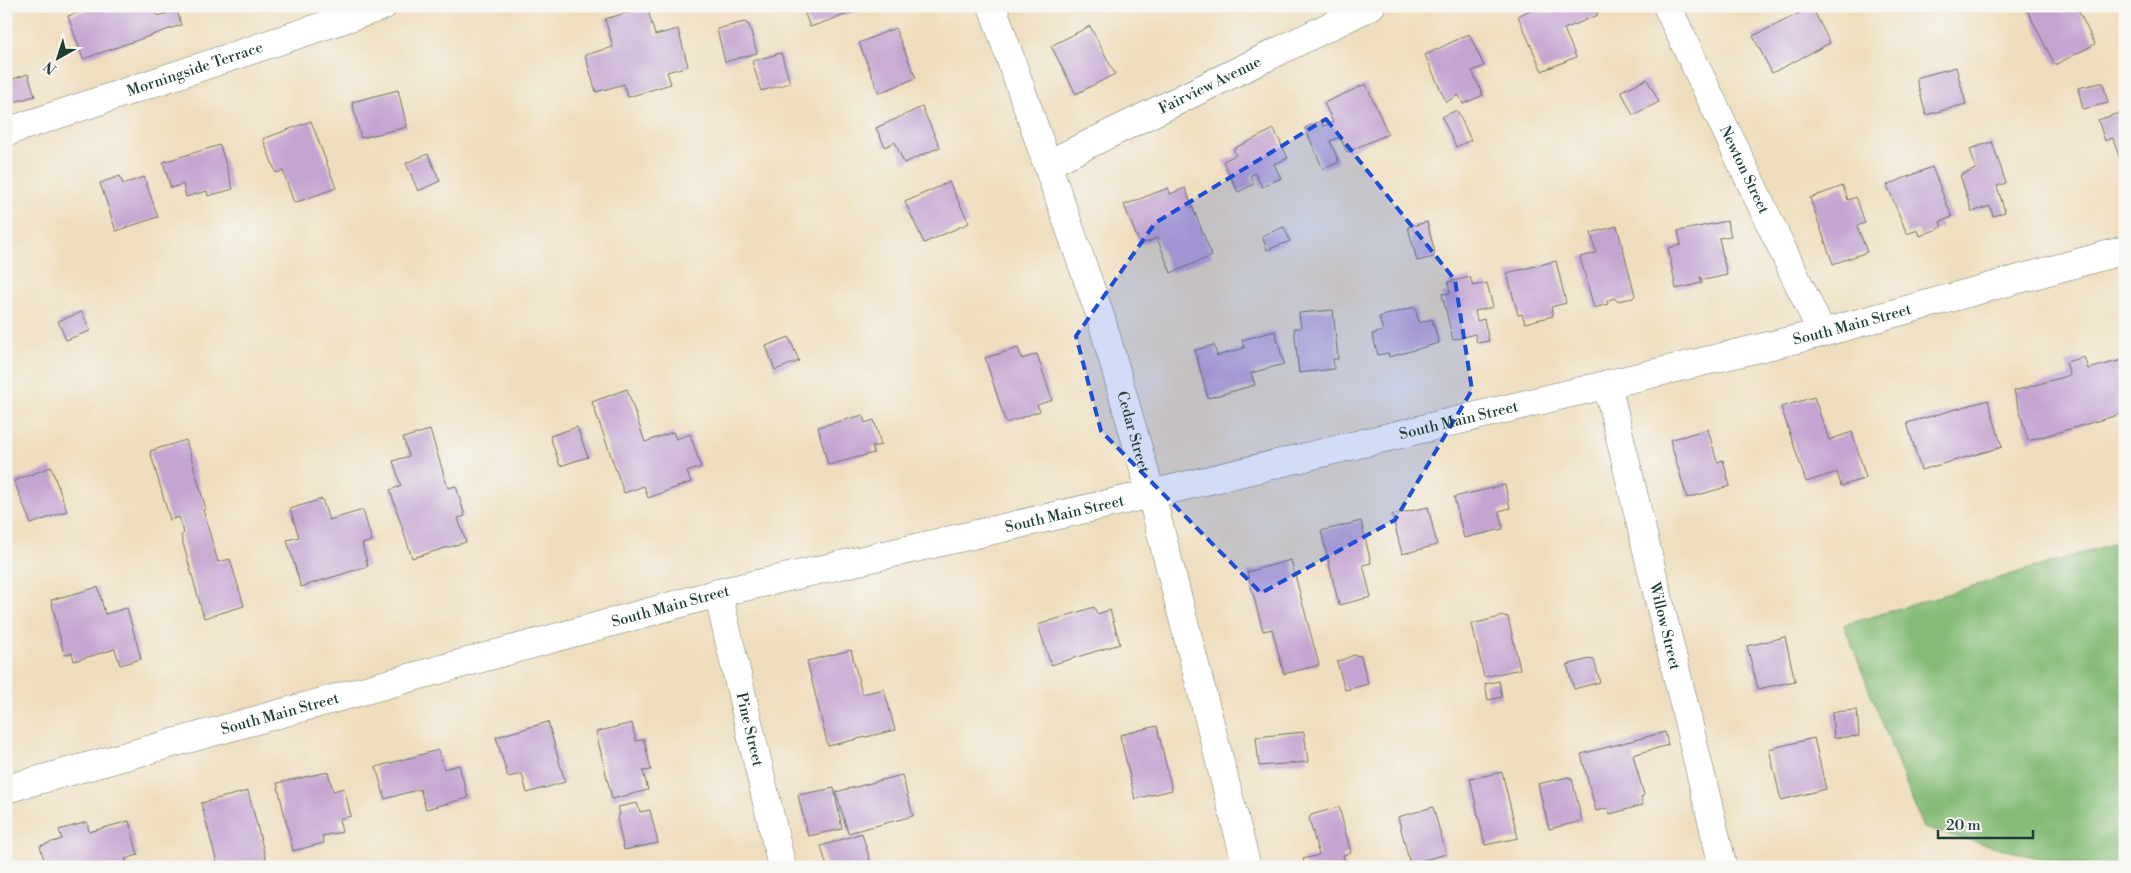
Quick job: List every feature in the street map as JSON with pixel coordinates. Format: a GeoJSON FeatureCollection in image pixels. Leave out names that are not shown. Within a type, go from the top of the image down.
{"type":"FeatureCollection","features":[{"type":"Feature","properties":{"kind":"street","name":"Morningside Terrace"},"geometry":{"type":"LineString","coordinates":[[6,132],[383,6]]}},
{"type":"Feature","properties":{"kind":"street","name":"Cedar Street"},"geometry":{"type":"LineString","coordinates":[[992,6],[1101,318],[1150,494],[1247,867]]}},
{"type":"Feature","properties":{"kind":"street","name":"Fairview Avenue"},"geometry":{"type":"LineString","coordinates":[[1048,164],[1371,6]]}},
{"type":"Feature","properties":{"kind":"street","name":"Newton Street"},"geometry":{"type":"LineString","coordinates":[[1667,6],[1822,333]]}},
{"type":"Feature","properties":{"kind":"street","name":"South Main Street"},"geometry":{"type":"LineString","coordinates":[[6,789],[718,592],[1150,494],[1822,333],[2125,250]]}},
{"type":"Feature","properties":{"kind":"street","name":"Willow Street"},"geometry":{"type":"LineString","coordinates":[[1607,384],[1723,867]]}},
{"type":"Feature","properties":{"kind":"street","name":"Pine Street"},"geometry":{"type":"LineString","coordinates":[[718,592],[782,867]]}},
{"type":"Feature","properties":{"kind":"highlighted area"},"geometry":{"type":"Polygon","coordinates":[[[1326,119],[1455,280],[1472,390],[1395,520],[1261,593],[1101,431],[1076,336],[1155,223],[1326,119]]]}},
{"type":"Feature","properties":{"kind":"green space"},"geometry":{"type":"Polygon","coordinates":[[[2125,540],[2125,867],[2072,867],[1923,828],[1844,625],[2125,540]]]}},
{"type":"Feature","properties":{"kind":"building"},"geometry":{"type":"Polygon","coordinates":[[[97,6],[155,6],[158,16],[177,10],[181,25],[83,59],[68,16],[97,6]]]}},
{"type":"Feature","properties":{"kind":"building"},"geometry":{"type":"Polygon","coordinates":[[[802,6],[868,6],[868,7],[810,27],[802,6]]]}},
{"type":"Feature","properties":{"kind":"building"},"geometry":{"type":"Polygon","coordinates":[[[1531,6],[1594,6],[1598,15],[1564,29],[1576,57],[1542,71],[1518,16],[1532,9],[1531,6]]]}},
{"type":"Feature","properties":{"kind":"building"},"geometry":{"type":"Polygon","coordinates":[[[2025,6],[2076,6],[2095,44],[2055,65],[2025,6]]]}},
{"type":"Feature","properties":{"kind":"building"},"geometry":{"type":"Polygon","coordinates":[[[647,7],[655,35],[678,29],[688,66],[667,72],[671,84],[628,97],[624,84],[596,92],[585,55],[613,47],[605,19],[647,7]]]}},
{"type":"Feature","properties":{"kind":"building"},"geometry":{"type":"Polygon","coordinates":[[[1812,7],[1830,43],[1772,73],[1753,36],[1812,7]]]}},
{"type":"Feature","properties":{"kind":"building"},"geometry":{"type":"Polygon","coordinates":[[[745,22],[749,25],[757,53],[725,62],[717,29],[745,22]]]}},
{"type":"Feature","properties":{"kind":"building"},"geometry":{"type":"Polygon","coordinates":[[[1090,26],[1115,74],[1076,94],[1051,46],[1090,26]]]}},
{"type":"Feature","properties":{"kind":"building"},"geometry":{"type":"Polygon","coordinates":[[[895,28],[916,78],[879,93],[859,43],[895,28]]]}},
{"type":"Feature","properties":{"kind":"building"},"geometry":{"type":"Polygon","coordinates":[[[1469,34],[1484,66],[1472,71],[1483,95],[1463,104],[1459,95],[1446,102],[1425,55],[1469,34]]]}},
{"type":"Feature","properties":{"kind":"building"},"geometry":{"type":"Polygon","coordinates":[[[781,53],[790,83],[761,91],[752,61],[781,53]]]}},
{"type":"Feature","properties":{"kind":"building"},"geometry":{"type":"Polygon","coordinates":[[[1956,67],[1966,104],[1926,115],[1916,78],[1956,67]]]}},
{"type":"Feature","properties":{"kind":"building"},"geometry":{"type":"Polygon","coordinates":[[[28,74],[35,96],[14,102],[7,81],[28,74]]]}},
{"type":"Feature","properties":{"kind":"building"},"geometry":{"type":"Polygon","coordinates":[[[1647,79],[1659,102],[1633,115],[1621,91],[1647,79]]]}},
{"type":"Feature","properties":{"kind":"building"},"geometry":{"type":"Polygon","coordinates":[[[2103,83],[2108,103],[2083,109],[2078,88],[2103,83]]]}},
{"type":"Feature","properties":{"kind":"building"},"geometry":{"type":"Polygon","coordinates":[[[1366,84],[1388,134],[1347,152],[1340,137],[1330,141],[1339,162],[1323,169],[1305,128],[1321,121],[1323,126],[1333,122],[1324,103],[1366,84]]]}},
{"type":"Feature","properties":{"kind":"building"},"geometry":{"type":"Polygon","coordinates":[[[398,90],[407,127],[361,138],[352,102],[398,90]]]}},
{"type":"Feature","properties":{"kind":"building"},"geometry":{"type":"Polygon","coordinates":[[[922,107],[940,147],[904,163],[895,142],[885,147],[876,128],[922,107]]]}},
{"type":"Feature","properties":{"kind":"building"},"geometry":{"type":"Polygon","coordinates":[[[1457,110],[1471,140],[1456,147],[1442,117],[1457,110]]]}},
{"type":"Feature","properties":{"kind":"building"},"geometry":{"type":"Polygon","coordinates":[[[2125,111],[2125,169],[2123,169],[2113,138],[2105,141],[2098,120],[2125,111]]]}},
{"type":"Feature","properties":{"kind":"building"},"geometry":{"type":"Polygon","coordinates":[[[311,121],[336,188],[294,203],[283,171],[276,173],[263,139],[311,121]]]}},
{"type":"Feature","properties":{"kind":"building"},"geometry":{"type":"Polygon","coordinates":[[[1274,129],[1288,158],[1274,164],[1281,178],[1262,187],[1255,173],[1250,176],[1254,184],[1238,192],[1223,161],[1236,155],[1233,149],[1274,129]]]}},
{"type":"Feature","properties":{"kind":"building"},"geometry":{"type":"Polygon","coordinates":[[[1992,142],[2006,183],[1997,186],[2005,212],[1993,216],[1990,206],[1972,212],[1960,175],[1976,169],[1970,149],[1992,142]]]}},
{"type":"Feature","properties":{"kind":"building"},"geometry":{"type":"Polygon","coordinates":[[[220,145],[233,189],[208,196],[207,191],[186,197],[183,184],[171,188],[163,162],[220,145]]]}},
{"type":"Feature","properties":{"kind":"building"},"geometry":{"type":"Polygon","coordinates":[[[428,154],[440,181],[418,191],[406,163],[428,154]]]}},
{"type":"Feature","properties":{"kind":"building"},"geometry":{"type":"Polygon","coordinates":[[[1932,167],[1952,217],[1940,222],[1942,227],[1920,236],[1918,230],[1907,234],[1887,185],[1932,167]]]}},
{"type":"Feature","properties":{"kind":"building"},"geometry":{"type":"Polygon","coordinates":[[[120,176],[123,184],[144,177],[158,217],[116,231],[100,183],[120,176]]]}},
{"type":"Feature","properties":{"kind":"building"},"geometry":{"type":"Polygon","coordinates":[[[949,182],[969,223],[924,243],[905,202],[949,182]]]}},
{"type":"Feature","properties":{"kind":"building"},"geometry":{"type":"Polygon","coordinates":[[[1843,186],[1848,200],[1856,197],[1865,223],[1857,226],[1867,252],[1833,264],[1810,198],[1843,186]]]}},
{"type":"Feature","properties":{"kind":"building"},"geometry":{"type":"Polygon","coordinates":[[[1168,188],[1170,194],[1185,188],[1212,256],[1171,273],[1157,238],[1140,245],[1124,205],[1168,188]]]}},
{"type":"Feature","properties":{"kind":"building"},"geometry":{"type":"Polygon","coordinates":[[[1727,221],[1731,236],[1719,238],[1727,275],[1704,280],[1700,277],[1702,283],[1676,289],[1668,248],[1681,245],[1678,231],[1727,221]]]}},
{"type":"Feature","properties":{"kind":"building"},"geometry":{"type":"Polygon","coordinates":[[[1427,222],[1435,253],[1433,257],[1417,261],[1408,227],[1427,222]]]}},
{"type":"Feature","properties":{"kind":"building"},"geometry":{"type":"Polygon","coordinates":[[[1617,226],[1635,295],[1633,298],[1617,301],[1614,298],[1607,301],[1608,304],[1594,308],[1580,257],[1596,253],[1591,233],[1617,226]]]}},
{"type":"Feature","properties":{"kind":"building"},"geometry":{"type":"Polygon","coordinates":[[[1284,227],[1290,241],[1267,250],[1262,236],[1284,227]]]}},
{"type":"Feature","properties":{"kind":"building"},"geometry":{"type":"Polygon","coordinates":[[[1556,261],[1566,303],[1551,307],[1553,316],[1525,323],[1522,314],[1518,315],[1507,273],[1556,261]]]}},
{"type":"Feature","properties":{"kind":"building"},"geometry":{"type":"Polygon","coordinates":[[[1470,277],[1473,286],[1487,283],[1493,307],[1475,311],[1477,321],[1484,319],[1489,341],[1477,343],[1475,334],[1453,340],[1442,294],[1450,293],[1448,282],[1470,277]]]}},
{"type":"Feature","properties":{"kind":"building"},"geometry":{"type":"Polygon","coordinates":[[[1415,307],[1419,323],[1432,319],[1439,343],[1389,357],[1388,353],[1378,355],[1372,334],[1383,331],[1379,317],[1415,307]]]}},
{"type":"Feature","properties":{"kind":"building"},"geometry":{"type":"Polygon","coordinates":[[[1333,310],[1338,359],[1333,359],[1334,369],[1299,373],[1294,328],[1301,328],[1299,313],[1333,310]]]}},
{"type":"Feature","properties":{"kind":"building"},"geometry":{"type":"Polygon","coordinates":[[[82,312],[90,331],[66,340],[58,321],[82,312]]]}},
{"type":"Feature","properties":{"kind":"building"},"geometry":{"type":"Polygon","coordinates":[[[1275,331],[1284,364],[1251,373],[1255,385],[1208,398],[1195,350],[1214,345],[1217,356],[1244,348],[1242,340],[1275,331]]]}},
{"type":"Feature","properties":{"kind":"building"},"geometry":{"type":"Polygon","coordinates":[[[789,337],[799,361],[775,370],[766,346],[789,337]]]}},
{"type":"Feature","properties":{"kind":"building"},"geometry":{"type":"Polygon","coordinates":[[[1018,348],[1022,359],[1037,354],[1052,400],[1037,405],[1040,411],[1006,423],[985,358],[1018,348]]]}},
{"type":"Feature","properties":{"kind":"building"},"geometry":{"type":"Polygon","coordinates":[[[2084,357],[2088,369],[2122,360],[2125,370],[2125,413],[2028,441],[2014,391],[2070,375],[2066,362],[2084,357]]]}},
{"type":"Feature","properties":{"kind":"building"},"geometry":{"type":"Polygon","coordinates":[[[627,389],[645,442],[673,432],[676,439],[690,434],[701,467],[687,472],[691,482],[648,498],[644,486],[624,493],[592,402],[627,389]]]}},
{"type":"Feature","properties":{"kind":"building"},"geometry":{"type":"Polygon","coordinates":[[[1814,397],[1829,440],[1852,432],[1866,478],[1841,486],[1837,472],[1806,482],[1781,407],[1814,397]]]}},
{"type":"Feature","properties":{"kind":"building"},"geometry":{"type":"Polygon","coordinates":[[[1988,400],[2002,447],[1921,470],[1907,423],[1988,400]]]}},
{"type":"Feature","properties":{"kind":"building"},"geometry":{"type":"Polygon","coordinates":[[[863,415],[865,423],[874,420],[881,445],[872,447],[874,453],[828,465],[818,427],[863,415]]]}},
{"type":"Feature","properties":{"kind":"building"},"geometry":{"type":"Polygon","coordinates":[[[577,427],[588,457],[560,466],[550,436],[577,427]]]}},
{"type":"Feature","properties":{"kind":"building"},"geometry":{"type":"Polygon","coordinates":[[[1708,429],[1717,462],[1723,460],[1730,486],[1687,498],[1670,440],[1708,429]]]}},
{"type":"Feature","properties":{"kind":"building"},"geometry":{"type":"Polygon","coordinates":[[[430,430],[448,488],[456,486],[465,516],[458,518],[466,542],[412,558],[390,490],[401,486],[393,461],[409,456],[403,438],[430,430]]]}},
{"type":"Feature","properties":{"kind":"building"},"geometry":{"type":"Polygon","coordinates":[[[186,440],[206,509],[203,510],[218,562],[230,559],[244,606],[204,618],[181,536],[184,533],[179,517],[170,520],[150,451],[186,440]]]}},
{"type":"Feature","properties":{"kind":"building"},"geometry":{"type":"Polygon","coordinates":[[[51,467],[67,511],[31,524],[14,481],[51,467]]]}},
{"type":"Feature","properties":{"kind":"building"},"geometry":{"type":"Polygon","coordinates":[[[1505,485],[1510,508],[1499,511],[1503,529],[1464,538],[1454,497],[1505,485]]]}},
{"type":"Feature","properties":{"kind":"building"},"geometry":{"type":"Polygon","coordinates":[[[322,499],[329,520],[363,510],[372,541],[362,544],[368,566],[301,587],[287,540],[299,537],[290,509],[322,499]]]}},
{"type":"Feature","properties":{"kind":"building"},"geometry":{"type":"Polygon","coordinates":[[[1428,507],[1437,545],[1402,554],[1392,515],[1428,507]]]}},
{"type":"Feature","properties":{"kind":"building"},"geometry":{"type":"Polygon","coordinates":[[[1361,521],[1371,563],[1363,565],[1371,597],[1339,605],[1321,531],[1361,521]]]}},
{"type":"Feature","properties":{"kind":"building"},"geometry":{"type":"Polygon","coordinates":[[[1291,560],[1319,665],[1284,674],[1272,629],[1263,631],[1247,572],[1291,560]]]}},
{"type":"Feature","properties":{"kind":"building"},"geometry":{"type":"Polygon","coordinates":[[[98,587],[105,614],[127,608],[141,659],[120,665],[115,649],[74,661],[72,653],[64,655],[51,600],[98,587]]]}},
{"type":"Feature","properties":{"kind":"building"},"geometry":{"type":"Polygon","coordinates":[[[1094,607],[1097,614],[1110,610],[1120,644],[1051,665],[1038,625],[1094,607]]]}},
{"type":"Feature","properties":{"kind":"building"},"geometry":{"type":"Polygon","coordinates":[[[1504,616],[1508,617],[1520,669],[1484,677],[1472,624],[1504,616]]]}},
{"type":"Feature","properties":{"kind":"building"},"geometry":{"type":"Polygon","coordinates":[[[1785,637],[1795,681],[1758,689],[1747,646],[1785,637]]]}},
{"type":"Feature","properties":{"kind":"building"},"geometry":{"type":"Polygon","coordinates":[[[851,650],[862,694],[884,689],[895,730],[828,746],[807,661],[851,650]]]}},
{"type":"Feature","properties":{"kind":"building"},"geometry":{"type":"Polygon","coordinates":[[[1354,655],[1361,656],[1368,684],[1345,690],[1337,662],[1354,655]]]}},
{"type":"Feature","properties":{"kind":"building"},"geometry":{"type":"Polygon","coordinates":[[[1589,659],[1594,660],[1600,682],[1574,689],[1567,665],[1589,659]]]}},
{"type":"Feature","properties":{"kind":"building"},"geometry":{"type":"Polygon","coordinates":[[[1499,681],[1502,697],[1488,700],[1485,684],[1499,681]]]}},
{"type":"Feature","properties":{"kind":"building"},"geometry":{"type":"Polygon","coordinates":[[[6,683],[11,694],[6,696],[6,683]]]}},
{"type":"Feature","properties":{"kind":"building"},"geometry":{"type":"Polygon","coordinates":[[[1857,710],[1859,736],[1834,738],[1832,712],[1857,710]]]}},
{"type":"Feature","properties":{"kind":"building"},"geometry":{"type":"Polygon","coordinates":[[[548,722],[565,782],[527,793],[522,774],[508,777],[496,737],[548,722]]]}},
{"type":"Feature","properties":{"kind":"building"},"geometry":{"type":"Polygon","coordinates":[[[632,723],[636,741],[644,739],[651,770],[643,771],[648,790],[612,799],[596,732],[632,723]]]}},
{"type":"Feature","properties":{"kind":"building"},"geometry":{"type":"Polygon","coordinates":[[[1157,726],[1172,790],[1135,799],[1120,735],[1157,726]]]}},
{"type":"Feature","properties":{"kind":"building"},"geometry":{"type":"Polygon","coordinates":[[[1304,732],[1308,762],[1259,766],[1256,737],[1304,732]]]}},
{"type":"Feature","properties":{"kind":"building"},"geometry":{"type":"Polygon","coordinates":[[[1665,732],[1668,745],[1633,755],[1644,795],[1641,798],[1643,805],[1610,814],[1608,808],[1596,811],[1581,754],[1665,732]]]}},
{"type":"Feature","properties":{"kind":"building"},"geometry":{"type":"Polygon","coordinates":[[[1814,738],[1826,789],[1781,800],[1769,749],[1814,738]]]}},
{"type":"Feature","properties":{"kind":"building"},"geometry":{"type":"Polygon","coordinates":[[[438,750],[444,769],[459,765],[468,798],[426,809],[420,789],[385,799],[376,767],[438,750]]]}},
{"type":"Feature","properties":{"kind":"building"},"geometry":{"type":"Polygon","coordinates":[[[328,772],[333,791],[344,788],[351,816],[339,819],[342,832],[322,836],[324,843],[293,851],[277,783],[328,772]]]}},
{"type":"Feature","properties":{"kind":"building"},"geometry":{"type":"Polygon","coordinates":[[[1502,772],[1518,838],[1485,845],[1470,779],[1502,772]]]}},
{"type":"Feature","properties":{"kind":"building"},"geometry":{"type":"Polygon","coordinates":[[[902,775],[913,816],[848,833],[836,792],[902,775]]]}},
{"type":"Feature","properties":{"kind":"building"},"geometry":{"type":"Polygon","coordinates":[[[1568,777],[1572,779],[1582,821],[1549,829],[1538,784],[1568,777]]]}},
{"type":"Feature","properties":{"kind":"building"},"geometry":{"type":"Polygon","coordinates":[[[834,788],[842,829],[808,836],[798,795],[834,788]]]}},
{"type":"Feature","properties":{"kind":"building"},"geometry":{"type":"Polygon","coordinates":[[[248,791],[268,867],[237,867],[236,864],[218,867],[201,803],[248,791]]]}},
{"type":"Feature","properties":{"kind":"building"},"geometry":{"type":"Polygon","coordinates":[[[637,803],[640,812],[650,810],[658,843],[624,850],[617,818],[620,814],[618,807],[637,803]]]}},
{"type":"Feature","properties":{"kind":"building"},"geometry":{"type":"Polygon","coordinates":[[[1339,807],[1351,853],[1343,855],[1346,867],[1305,867],[1303,859],[1319,855],[1309,819],[1311,815],[1339,807]]]}},
{"type":"Feature","properties":{"kind":"building"},"geometry":{"type":"Polygon","coordinates":[[[1433,807],[1446,854],[1410,864],[1398,817],[1433,807]]]}},
{"type":"Feature","properties":{"kind":"building"},"geometry":{"type":"Polygon","coordinates":[[[129,821],[138,855],[125,859],[127,863],[135,867],[46,867],[40,846],[62,839],[59,830],[87,822],[89,832],[129,821]]]}},
{"type":"Feature","properties":{"kind":"building"},"geometry":{"type":"Polygon","coordinates":[[[862,833],[871,864],[861,867],[827,867],[821,846],[862,833]]]}}]}
